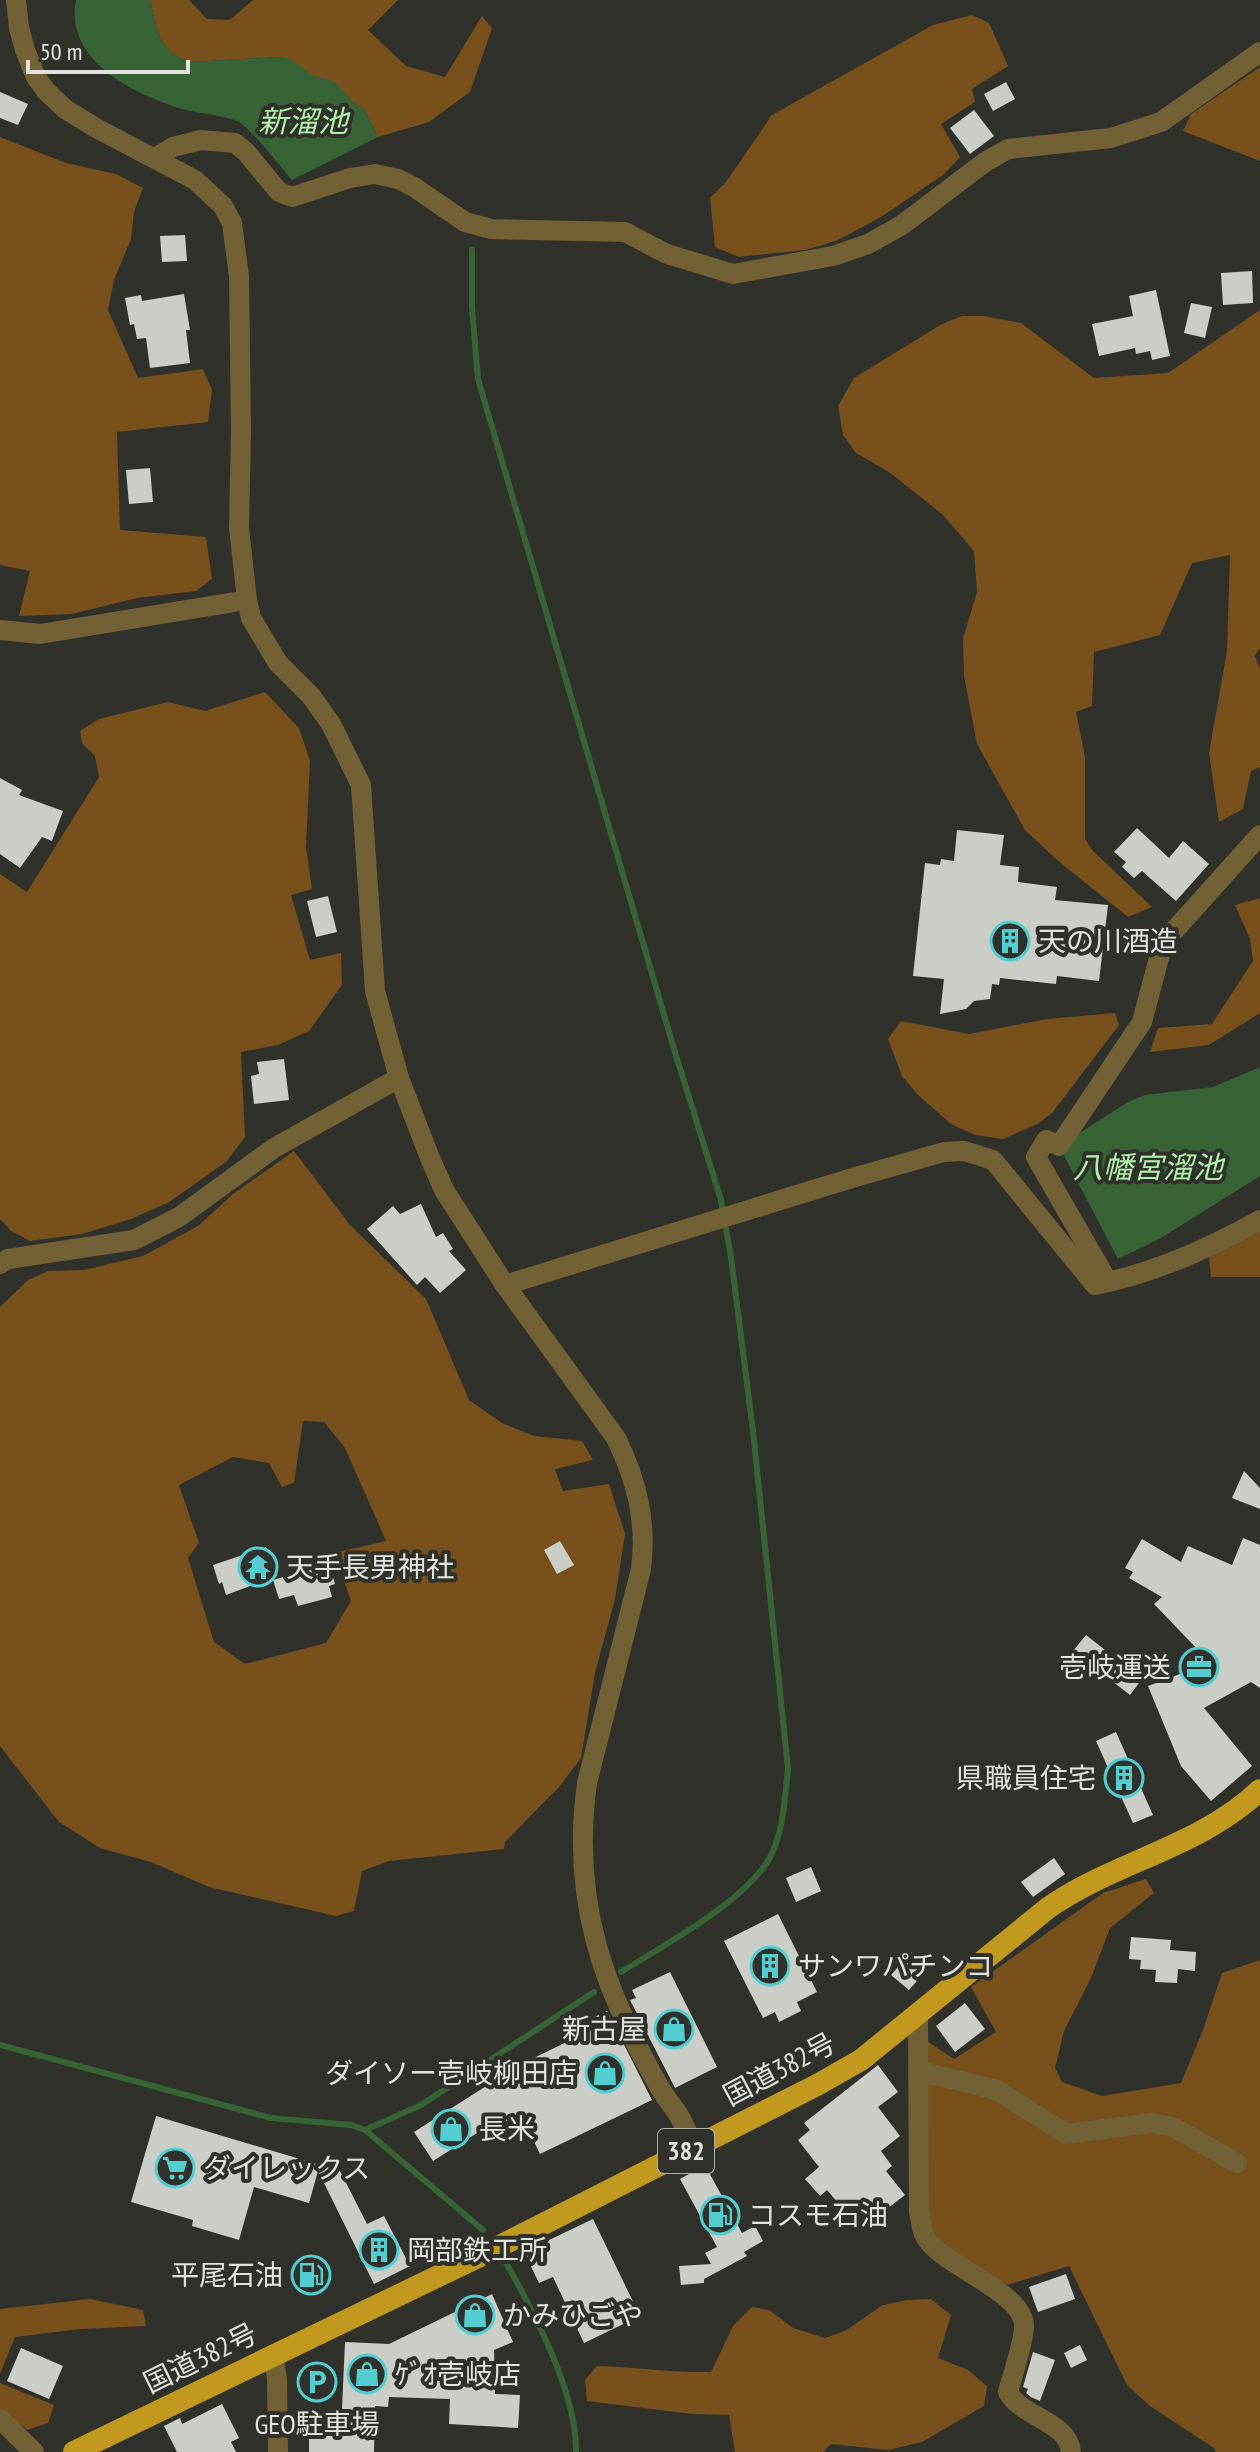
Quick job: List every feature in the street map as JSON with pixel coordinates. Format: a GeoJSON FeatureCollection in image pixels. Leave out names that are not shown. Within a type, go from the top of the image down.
{"type":"FeatureCollection","features":[{"type":"Feature","properties":{"kind":"highway","name":"国道382号"},"geometry":{"type":"LineString","coordinates":[[74,2452],[484,2254],[861,2060],[1075,1889],[1207,1830],[1242,1807],[1260,1790]]}},
{"type":"Feature","properties":{"kind":"street"},"geometry":{"type":"LineString","coordinates":[[16,0],[9,27],[46,91],[65,109],[96,128],[195,180],[223,206],[232,223],[239,276],[239,528],[251,618],[278,663],[311,696],[331,724],[361,785],[375,991],[412,1119],[444,1190],[505,1285],[616,1438],[630,1466],[641,1504],[641,1569],[587,1783],[582,1865],[584,1897],[603,1968],[613,1992],[661,2090],[679,2115],[695,2146]]}},
{"type":"Feature","properties":{"kind":"street"},"geometry":{"type":"LineString","coordinates":[[155,158],[173,147],[201,140],[235,143],[279,192],[292,197],[350,178],[375,174],[398,179],[414,187],[465,222],[491,229],[625,232],[667,254],[733,274],[833,256],[868,244],[902,225],[985,162],[1008,149],[1111,138],[1161,122],[1260,52]]}},
{"type":"Feature","properties":{"kind":"street"},"geometry":{"type":"LineString","coordinates":[[0,630],[40,634],[247,600]]}},
{"type":"Feature","properties":{"kind":"street"},"geometry":{"type":"LineString","coordinates":[[1108,1282],[1036,1157],[1046,1140],[1059,1146],[1142,1022],[1163,943],[1260,835]]}},
{"type":"Feature","properties":{"kind":"street"},"geometry":{"type":"LineString","coordinates":[[0,1264],[8,1259],[134,1240],[179,1217],[274,1148],[399,1078]]}},
{"type":"Feature","properties":{"kind":"street"},"geometry":{"type":"LineString","coordinates":[[505,1285],[944,1152],[964,1151],[993,1160],[1095,1285],[1136,1275],[1205,1250],[1260,1220]]}},
{"type":"Feature","properties":{"kind":"street"},"geometry":{"type":"LineString","coordinates":[[918,2016],[919,2212],[925,2237],[943,2256],[989,2283],[1019,2313],[1024,2325],[1008,2392],[1014,2403],[1062,2432],[1070,2443],[1071,2452]]}},
{"type":"Feature","properties":{"kind":"street"},"geometry":{"type":"LineString","coordinates":[[919,2071],[997,2090],[1066,2134],[1128,2125],[1162,2125],[1173,2127],[1237,2163]]}},
{"type":"Feature","properties":{"kind":"street"},"geometry":{"type":"LineString","coordinates":[[273,2356],[277,2378],[278,2452]]}},
{"type":"Feature","properties":{"kind":"street"},"geometry":{"type":"LineString","coordinates":[[0,2419],[34,2452]]}},
{"type":"Feature","properties":{"kind":"shaded area"},"geometry":{"type":"Polygon","coordinates":[[[150,0],[189,0],[207,19],[230,20],[253,0],[398,0],[368,30],[406,66],[445,77],[482,16],[492,28],[470,92],[429,122],[378,137],[364,109],[334,82],[315,77],[281,57],[190,62],[179,58],[161,38],[150,0]]]}},
{"type":"Feature","properties":{"kind":"shaded area"},"geometry":{"type":"Polygon","coordinates":[[[972,15],[989,23],[1008,66],[972,89],[975,102],[941,124],[960,157],[943,175],[881,217],[836,241],[805,250],[739,257],[715,247],[710,198],[726,182],[772,115],[933,25],[972,15]]]}},
{"type":"Feature","properties":{"kind":"shaded area"},"geometry":{"type":"Polygon","coordinates":[[[1260,67],[1260,161],[1183,131],[1191,114],[1260,67]]]}},
{"type":"Feature","properties":{"kind":"shaded area"},"geometry":{"type":"Polygon","coordinates":[[[0,137],[66,163],[116,174],[143,188],[134,212],[131,239],[114,280],[108,310],[138,378],[203,369],[212,390],[208,422],[117,432],[120,530],[206,537],[212,579],[196,591],[137,598],[72,614],[19,616],[30,571],[0,565],[0,137]]]}},
{"type":"Feature","properties":{"kind":"shaded area"},"geometry":{"type":"Polygon","coordinates":[[[1260,310],[1260,648],[1255,656],[1260,669],[1260,767],[1251,771],[1243,809],[1219,822],[1209,753],[1227,651],[1230,555],[1192,563],[1160,635],[1094,652],[1092,706],[1076,712],[1085,757],[1085,839],[1092,850],[1152,907],[1128,917],[1025,830],[977,744],[964,676],[963,638],[977,592],[974,551],[942,514],[889,472],[856,453],[843,435],[838,406],[854,378],[942,324],[962,316],[984,316],[1021,323],[1094,378],[1168,373],[1260,310]]]}},
{"type":"Feature","properties":{"kind":"shaded area"},"geometry":{"type":"Polygon","coordinates":[[[265,692],[299,728],[310,761],[306,847],[312,889],[291,895],[310,960],[341,953],[342,985],[309,1031],[278,1045],[241,1052],[245,1137],[226,1162],[169,1202],[131,1219],[82,1234],[30,1241],[11,1231],[0,1219],[0,874],[27,892],[99,777],[95,756],[82,743],[80,731],[99,719],[168,702],[205,711],[265,692]]]}},
{"type":"Feature","properties":{"kind":"shaded area"},"geometry":{"type":"Polygon","coordinates":[[[1260,898],[1260,1013],[1209,1045],[1150,1052],[1158,1028],[1212,1024],[1253,961],[1250,939],[1235,905],[1260,898]]]}},
{"type":"Feature","properties":{"kind":"shaded area"},"geometry":{"type":"Polygon","coordinates":[[[1115,1013],[1119,1025],[1052,1113],[1037,1124],[1003,1139],[975,1135],[951,1124],[902,1076],[888,1039],[901,1021],[969,1034],[1047,1019],[1115,1013]]]}},
{"type":"Feature","properties":{"kind":"shaded area"},"geometry":{"type":"Polygon","coordinates":[[[294,1151],[350,1225],[426,1299],[469,1400],[502,1423],[534,1436],[582,1441],[593,1460],[555,1469],[563,1491],[609,1484],[625,1534],[615,1599],[595,1673],[581,1758],[559,1787],[505,1842],[504,1849],[389,1861],[362,1871],[354,1911],[336,1916],[209,1887],[151,1862],[100,1848],[59,1822],[0,1746],[0,1307],[28,1280],[48,1271],[84,1270],[143,1256],[198,1226],[233,1194],[294,1151]],[[303,1421],[294,1483],[282,1487],[269,1463],[233,1457],[179,1485],[199,1543],[188,1558],[214,1642],[245,1664],[326,1643],[351,1601],[334,1553],[386,1541],[345,1448],[324,1422],[303,1421]]]}},
{"type":"Feature","properties":{"kind":"shaded area"},"geometry":{"type":"Polygon","coordinates":[[[1260,1229],[1260,1277],[1211,1277],[1209,1257],[1260,1229]]]}},
{"type":"Feature","properties":{"kind":"shaded area"},"geometry":{"type":"Polygon","coordinates":[[[1146,1879],[1154,1893],[1110,1928],[1091,1978],[1064,2031],[1055,2068],[1062,2082],[1102,2096],[1181,2083],[1222,1973],[1260,1960],[1260,2452],[1216,2452],[1150,2406],[1127,2385],[1069,2266],[1007,2285],[932,2238],[927,2216],[927,2041],[954,2059],[996,2032],[971,1987],[1103,1893],[1146,1879]]]}},
{"type":"Feature","properties":{"kind":"shaded area"},"geometry":{"type":"Polygon","coordinates":[[[90,2299],[143,2310],[146,2326],[81,2329],[15,2337],[0,2374],[0,2309],[90,2299]]]}},
{"type":"Feature","properties":{"kind":"shaded area"},"geometry":{"type":"Polygon","coordinates":[[[931,2299],[951,2315],[938,2358],[968,2370],[987,2386],[984,2406],[922,2442],[888,2450],[831,2444],[823,2452],[735,2452],[729,2415],[692,2414],[587,2401],[585,2380],[597,2366],[711,2372],[733,2326],[752,2307],[769,2310],[793,2328],[825,2338],[845,2331],[883,2305],[931,2299]]]}},
{"type":"Feature","properties":{"kind":"shaded area"},"geometry":{"type":"Polygon","coordinates":[[[0,2383],[54,2405],[48,2423],[27,2430],[0,2409],[0,2383]]]}},
{"type":"Feature","properties":{"kind":"water","name":"新溜池"},"geometry":{"type":"Polygon","coordinates":[[[76,0],[150,0],[157,30],[165,46],[179,58],[190,62],[281,57],[292,60],[315,77],[334,81],[354,103],[364,109],[378,137],[292,180],[237,121],[163,103],[106,72],[81,41],[75,22],[76,0]]]}},
{"type":"Feature","properties":{"kind":"water","name":"八幡宮溜池"},"geometry":{"type":"Polygon","coordinates":[[[1260,1067],[1260,1176],[1161,1238],[1118,1259],[1059,1146],[1128,1102],[1145,1095],[1213,1087],[1260,1067]]]}},
{"type":"Feature","properties":{"kind":"building"},"geometry":{"type":"Polygon","coordinates":[[[1006,82],[1015,99],[993,111],[984,94],[1006,82]]]}},
{"type":"Feature","properties":{"kind":"building"},"geometry":{"type":"Polygon","coordinates":[[[0,92],[28,104],[18,125],[0,118],[0,92]]]}},
{"type":"Feature","properties":{"kind":"building"},"geometry":{"type":"Polygon","coordinates":[[[974,110],[994,136],[970,154],[950,128],[974,110]]]}},
{"type":"Feature","properties":{"kind":"building"},"geometry":{"type":"Polygon","coordinates":[[[185,235],[187,261],[162,262],[160,236],[185,235]]]}},
{"type":"Feature","properties":{"kind":"building"},"geometry":{"type":"Polygon","coordinates":[[[1252,271],[1253,303],[1223,305],[1221,273],[1252,271]]]}},
{"type":"Feature","properties":{"kind":"building"},"geometry":{"type":"Polygon","coordinates":[[[1156,290],[1170,356],[1152,360],[1150,351],[1136,354],[1135,348],[1099,356],[1092,324],[1133,316],[1129,296],[1156,290]]]}},
{"type":"Feature","properties":{"kind":"building"},"geometry":{"type":"Polygon","coordinates":[[[184,294],[190,330],[186,330],[190,363],[150,368],[146,338],[137,339],[134,324],[130,325],[125,298],[141,295],[142,301],[184,294]]]}},
{"type":"Feature","properties":{"kind":"building"},"geometry":{"type":"Polygon","coordinates":[[[1191,303],[1212,307],[1205,338],[1184,333],[1191,303]]]}},
{"type":"Feature","properties":{"kind":"building"},"geometry":{"type":"Polygon","coordinates":[[[150,468],[153,502],[129,504],[126,470],[150,468]]]}},
{"type":"Feature","properties":{"kind":"building"},"geometry":{"type":"Polygon","coordinates":[[[0,778],[22,790],[19,795],[63,811],[52,841],[42,837],[20,868],[0,854],[0,778]]]}},
{"type":"Feature","properties":{"kind":"building"},"geometry":{"type":"Polygon","coordinates":[[[1137,828],[1169,858],[1183,841],[1209,864],[1176,901],[1142,871],[1134,878],[1122,867],[1126,862],[1114,852],[1137,828]]]}},
{"type":"Feature","properties":{"kind":"building","name":"天の川酒造"},"geometry":{"type":"Polygon","coordinates":[[[957,830],[1004,835],[1000,865],[1019,867],[1018,882],[1057,887],[1055,900],[1108,905],[1099,981],[1057,976],[1056,984],[1000,978],[999,985],[992,984],[990,999],[974,1001],[966,1009],[940,1014],[944,979],[913,976],[925,863],[940,865],[941,859],[954,861],[957,830]]]}},
{"type":"Feature","properties":{"kind":"building"},"geometry":{"type":"Polygon","coordinates":[[[328,896],[337,932],[316,937],[307,901],[328,896]]]}},
{"type":"Feature","properties":{"kind":"building"},"geometry":{"type":"Polygon","coordinates":[[[284,1059],[289,1100],[254,1104],[251,1076],[259,1074],[257,1062],[284,1059]]]}},
{"type":"Feature","properties":{"kind":"building"},"geometry":{"type":"Polygon","coordinates":[[[421,1204],[436,1237],[443,1233],[453,1249],[449,1251],[466,1270],[440,1293],[425,1277],[417,1285],[367,1229],[393,1206],[400,1214],[421,1204]]]}},
{"type":"Feature","properties":{"kind":"building"},"geometry":{"type":"Polygon","coordinates":[[[1244,1471],[1260,1488],[1260,1509],[1232,1498],[1244,1471]]]}},
{"type":"Feature","properties":{"kind":"building"},"geometry":{"type":"Polygon","coordinates":[[[1243,1538],[1260,1545],[1260,1688],[1251,1682],[1204,1708],[1252,1766],[1211,1801],[1181,1766],[1148,1686],[1196,1668],[1192,1661],[1203,1655],[1154,1604],[1162,1597],[1129,1578],[1133,1572],[1125,1568],[1142,1539],[1181,1562],[1188,1546],[1232,1565],[1243,1538]]]}},
{"type":"Feature","properties":{"kind":"building"},"geometry":{"type":"Polygon","coordinates":[[[560,1541],[574,1565],[557,1574],[544,1550],[560,1541]]]}},
{"type":"Feature","properties":{"kind":"building"},"geometry":{"type":"Polygon","coordinates":[[[266,1547],[277,1576],[226,1595],[213,1565],[266,1547]]]}},
{"type":"Feature","properties":{"kind":"building"},"geometry":{"type":"Polygon","coordinates":[[[329,1564],[335,1584],[329,1586],[332,1597],[298,1606],[294,1595],[279,1599],[273,1580],[329,1564]]]}},
{"type":"Feature","properties":{"kind":"building","name":"県職員住宅"},"geometry":{"type":"Polygon","coordinates":[[[1086,1635],[1142,1679],[1130,1695],[1073,1651],[1086,1635]]]}},
{"type":"Feature","properties":{"kind":"building","name":"県職員住宅"},"geometry":{"type":"Polygon","coordinates":[[[1116,1732],[1153,1815],[1133,1823],[1096,1741],[1116,1732]]]}},
{"type":"Feature","properties":{"kind":"building"},"geometry":{"type":"Polygon","coordinates":[[[1054,1858],[1065,1874],[1033,1897],[1021,1882],[1054,1858]]]}},
{"type":"Feature","properties":{"kind":"building"},"geometry":{"type":"Polygon","coordinates":[[[811,1867],[821,1891],[796,1902],[786,1878],[811,1867]]]}},
{"type":"Feature","properties":{"kind":"building","name":"サンワパチンコ"},"geometry":{"type":"Polygon","coordinates":[[[778,1914],[817,1992],[797,2002],[801,2011],[779,2022],[775,2012],[763,2018],[724,1941],[778,1914]]]}},
{"type":"Feature","properties":{"kind":"building"},"geometry":{"type":"Polygon","coordinates":[[[1131,1937],[1171,1940],[1170,1950],[1196,1952],[1195,1971],[1178,1969],[1177,1983],[1155,1982],[1156,1970],[1140,1969],[1141,1960],[1129,1959],[1131,1937]]]}},
{"type":"Feature","properties":{"kind":"building"},"geometry":{"type":"Polygon","coordinates":[[[911,1952],[929,1967],[909,1990],[891,1975],[911,1952]]]}},
{"type":"Feature","properties":{"kind":"building","name":"新古屋"},"geometry":{"type":"Polygon","coordinates":[[[670,1972],[717,2067],[675,2088],[630,2000],[636,1998],[632,1990],[670,1972]]]}},
{"type":"Feature","properties":{"kind":"building"},"geometry":{"type":"Polygon","coordinates":[[[965,2003],[985,2029],[955,2052],[936,2026],[965,2003]]]}},
{"type":"Feature","properties":{"kind":"building"},"geometry":{"type":"Polygon","coordinates":[[[607,2011],[652,2100],[540,2154],[520,2112],[488,2133],[485,2128],[433,2161],[414,2132],[501,2074],[577,2037],[573,2028],[607,2011]]]}},
{"type":"Feature","properties":{"kind":"building"},"geometry":{"type":"Polygon","coordinates":[[[878,2065],[898,2092],[878,2107],[900,2136],[881,2151],[892,2166],[886,2171],[905,2195],[870,2222],[858,2208],[849,2216],[827,2190],[820,2196],[805,2179],[819,2167],[798,2140],[810,2130],[804,2123],[878,2065]]]}},
{"type":"Feature","properties":{"kind":"building"},"geometry":{"type":"Polygon","coordinates":[[[156,2116],[340,2171],[367,2224],[384,2216],[410,2266],[374,2284],[318,2171],[309,2203],[254,2187],[239,2240],[192,2226],[193,2220],[131,2202],[156,2116]]]}},
{"type":"Feature","properties":{"kind":"building"},"geometry":{"type":"Polygon","coordinates":[[[705,2165],[742,2233],[755,2226],[763,2241],[744,2252],[747,2256],[704,2279],[704,2283],[681,2285],[679,2266],[711,2264],[705,2253],[717,2247],[680,2179],[705,2165]]]}},
{"type":"Feature","properties":{"kind":"building"},"geometry":{"type":"Polygon","coordinates":[[[593,2219],[640,2316],[584,2343],[553,2277],[539,2283],[524,2252],[593,2219]]]}},
{"type":"Feature","properties":{"kind":"building"},"geometry":{"type":"Polygon","coordinates":[[[1066,2274],[1075,2299],[1038,2312],[1029,2287],[1066,2274]]]}},
{"type":"Feature","properties":{"kind":"building"},"geometry":{"type":"Polygon","coordinates":[[[492,2294],[513,2342],[494,2350],[495,2394],[520,2395],[518,2428],[449,2424],[450,2399],[389,2397],[388,2407],[375,2406],[374,2452],[309,2452],[309,2429],[341,2430],[345,2342],[389,2344],[492,2294]]]}},
{"type":"Feature","properties":{"kind":"building"},"geometry":{"type":"Polygon","coordinates":[[[1080,2345],[1087,2360],[1071,2368],[1064,2353],[1080,2345]]]}},
{"type":"Feature","properties":{"kind":"building"},"geometry":{"type":"Polygon","coordinates":[[[21,2348],[63,2366],[49,2399],[7,2381],[21,2348]]]}},
{"type":"Feature","properties":{"kind":"building"},"geometry":{"type":"Polygon","coordinates":[[[1033,2352],[1055,2360],[1040,2401],[1026,2393],[1028,2389],[1023,2387],[1033,2352]]]}},
{"type":"Feature","properties":{"kind":"building"},"geometry":{"type":"Polygon","coordinates":[[[222,2404],[239,2438],[231,2442],[236,2452],[177,2452],[164,2426],[180,2418],[182,2424],[222,2404]]]}},
{"type":"Feature","properties":{"kind":"waterway"},"geometry":{"type":"LineString","coordinates":[[472,250],[472,308],[478,379],[721,1200],[753,1431],[788,1769],[780,1829],[764,1867],[729,1902],[621,1972]]}},
{"type":"Feature","properties":{"kind":"waterway"},"geometry":{"type":"LineString","coordinates":[[365,2130],[421,2105],[594,1992]]}},
{"type":"Feature","properties":{"kind":"waterway"},"geometry":{"type":"LineString","coordinates":[[0,2045],[271,2118],[351,2125],[365,2130],[483,2230]]}},
{"type":"Feature","properties":{"kind":"waterway"},"geometry":{"type":"LineString","coordinates":[[505,2261],[562,2379],[576,2452]]}},
{"type":"Feature","properties":{"kind":"place","name":"天の川酒造"},"geometry":{"type":"Point","coordinates":[1010,941]}},
{"type":"Feature","properties":{"kind":"place","name":"天手長男神社"},"geometry":{"type":"Point","coordinates":[258,1567]}},
{"type":"Feature","properties":{"kind":"place","name":"壱岐運送"},"geometry":{"type":"Point","coordinates":[1199,1667]}},
{"type":"Feature","properties":{"kind":"place","name":"県職員住宅"},"geometry":{"type":"Point","coordinates":[1124,1778]}},
{"type":"Feature","properties":{"kind":"place","name":"サンワパチンコ"},"geometry":{"type":"Point","coordinates":[770,1966]}},
{"type":"Feature","properties":{"kind":"place","name":"新古屋"},"geometry":{"type":"Point","coordinates":[674,2029]}},
{"type":"Feature","properties":{"kind":"place","name":"ダイソー壱岐柳田店"},"geometry":{"type":"Point","coordinates":[605,2073]}},
{"type":"Feature","properties":{"kind":"place","name":"長米"},"geometry":{"type":"Point","coordinates":[451,2129]}},
{"type":"Feature","properties":{"kind":"place","name":"ダイレックス"},"geometry":{"type":"Point","coordinates":[175,2168]}},
{"type":"Feature","properties":{"kind":"place","name":"コスモ石油"},"geometry":{"type":"Point","coordinates":[720,2215]}},
{"type":"Feature","properties":{"kind":"place","name":"岡部鉄工所"},"geometry":{"type":"Point","coordinates":[379,2250]}},
{"type":"Feature","properties":{"kind":"place","name":"平尾石油"},"geometry":{"type":"Point","coordinates":[311,2275]}},
{"type":"Feature","properties":{"kind":"place","name":"かみひごや"},"geometry":{"type":"Point","coordinates":[475,2315]}},
{"type":"Feature","properties":{"kind":"place","name":"ｹﾞｵ壱岐店"},"geometry":{"type":"Point","coordinates":[367,2374]}},
{"type":"Feature","properties":{"kind":"place","name":"GEO駐車場"},"geometry":{"type":"Point","coordinates":[317,2382]}}]}
